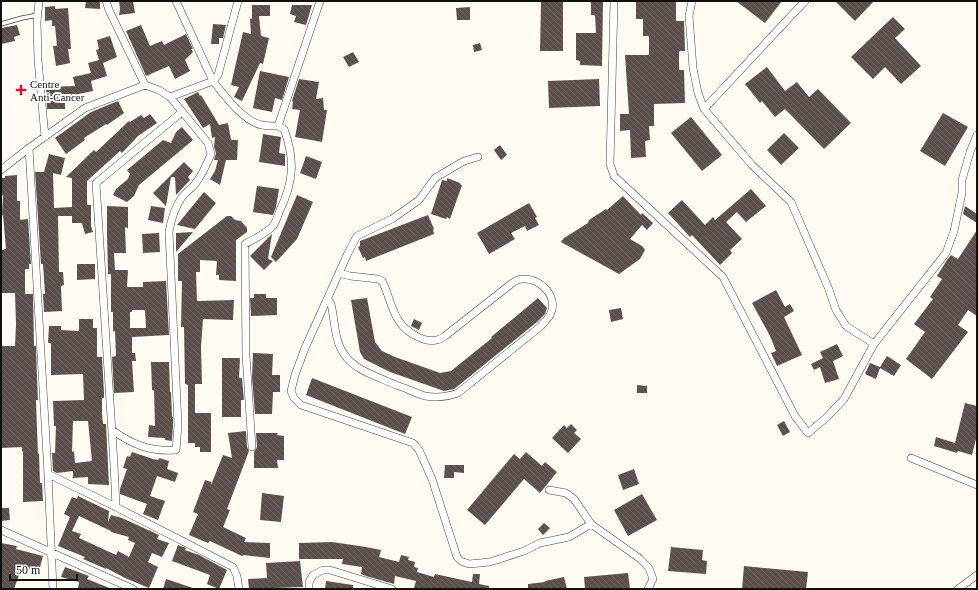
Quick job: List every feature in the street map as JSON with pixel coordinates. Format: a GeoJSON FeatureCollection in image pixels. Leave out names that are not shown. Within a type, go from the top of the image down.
{"type":"FeatureCollection","features":[{"type":"Feature","properties":{"kind":"street"},"geometry":{"type":"LineString","coordinates":[[39,1],[38,60],[45,137]]}},
{"type":"Feature","properties":{"kind":"street"},"geometry":{"type":"LineString","coordinates":[[106,1],[145,85]]}},
{"type":"Feature","properties":{"kind":"street"},"geometry":{"type":"LineString","coordinates":[[176,1],[213,81],[228,101],[245,116],[261,125],[278,126],[284,129],[290,144],[292,160],[291,183],[284,203],[272,226],[246,244],[246,355],[252,447]]}},
{"type":"Feature","properties":{"kind":"street"},"geometry":{"type":"LineString","coordinates":[[170,97],[213,81],[218,75],[238,1]]}},
{"type":"Feature","properties":{"kind":"street"},"geometry":{"type":"LineString","coordinates":[[278,126],[320,1]]}},
{"type":"Feature","properties":{"kind":"street"},"geometry":{"type":"LineString","coordinates":[[614,1],[610,164],[614,176],[722,277],[795,416],[808,433],[826,418],[844,399],[874,344],[946,252],[954,231],[962,193],[962,180],[970,152],[977,135]]}},
{"type":"Feature","properties":{"kind":"street"},"geometry":{"type":"LineString","coordinates":[[692,1],[689,16],[693,68],[698,93],[704,109],[752,165],[791,202],[828,287],[836,310],[846,326],[874,344]]}},
{"type":"Feature","properties":{"kind":"street"},"geometry":{"type":"LineString","coordinates":[[704,109],[805,1]]}},
{"type":"Feature","properties":{"kind":"street"},"geometry":{"type":"LineString","coordinates":[[1,170],[84,108],[145,85],[159,90],[170,97],[208,143],[211,154],[204,170],[195,185],[182,196],[170,224],[169,232],[178,425],[176,450],[161,451],[146,448],[120,436],[112,430]]}},
{"type":"Feature","properties":{"kind":"street"},"geometry":{"type":"LineString","coordinates":[[116,507],[96,183],[182,112]]}},
{"type":"Feature","properties":{"kind":"street"},"geometry":{"type":"LineString","coordinates":[[29,148],[48,474],[53,589]]}},
{"type":"Feature","properties":{"kind":"street"},"geometry":{"type":"LineString","coordinates":[[478,157],[464,161],[435,178],[419,200],[392,219],[357,236],[305,348],[291,391],[294,398],[301,405],[413,443],[419,450],[427,466],[457,557],[461,561],[468,564],[490,562],[524,552],[540,543],[569,537],[591,524]]}},
{"type":"Feature","properties":{"kind":"street"},"geometry":{"type":"LineString","coordinates":[[327,299],[331,304],[338,343],[343,354],[349,360],[368,373],[424,395],[438,397],[458,393],[541,326],[552,312],[552,300],[550,293],[537,282],[529,279],[522,279],[511,284],[445,336],[438,340],[429,341],[409,331],[399,322],[382,281],[378,279],[350,276],[339,273]]}},
{"type":"Feature","properties":{"kind":"street"},"geometry":{"type":"LineString","coordinates":[[911,458],[977,485]]}},
{"type":"Feature","properties":{"kind":"street"},"geometry":{"type":"LineString","coordinates":[[48,474],[233,567],[237,576],[239,589]]}},
{"type":"Feature","properties":{"kind":"street"},"geometry":{"type":"LineString","coordinates":[[549,490],[566,493],[574,499],[591,524],[639,558],[649,568],[653,579],[648,589]]}},
{"type":"Feature","properties":{"kind":"street"},"geometry":{"type":"LineString","coordinates":[[1,530],[133,589]]}},
{"type":"Feature","properties":{"kind":"street"},"geometry":{"type":"LineString","coordinates":[[309,589],[309,582],[313,575],[323,570],[330,570],[392,589]]}},
{"type":"Feature","properties":{"kind":"street"},"geometry":{"type":"LineString","coordinates":[[958,589],[977,575]]}},
{"type":"Feature","properties":{"kind":"lane"},"geometry":{"type":"LineString","coordinates":[[1,24],[38,15]]}},
{"type":"Feature","properties":{"kind":"building"},"geometry":{"type":"Polygon","coordinates":[[[86,1],[100,1],[100,9],[85,8],[86,1]]]}},
{"type":"Feature","properties":{"kind":"building"},"geometry":{"type":"Polygon","coordinates":[[[119,1],[133,1],[135,13],[119,15],[119,1]]]}},
{"type":"Feature","properties":{"kind":"building"},"geometry":{"type":"Polygon","coordinates":[[[563,1],[563,51],[540,51],[541,2],[563,1]]]}},
{"type":"Feature","properties":{"kind":"building"},"geometry":{"type":"Polygon","coordinates":[[[591,1],[603,1],[602,66],[580,65],[580,61],[576,60],[576,33],[596,33],[595,15],[591,15],[591,1]]]}},
{"type":"Feature","properties":{"kind":"building"},"geometry":{"type":"Polygon","coordinates":[[[636,1],[676,2],[676,21],[684,21],[685,51],[679,51],[679,70],[684,70],[685,103],[654,104],[654,126],[649,126],[650,140],[645,141],[646,157],[631,158],[630,130],[620,131],[620,114],[629,114],[625,55],[649,55],[649,36],[643,36],[643,19],[636,19],[636,1]]]}},
{"type":"Feature","properties":{"kind":"building"},"geometry":{"type":"Polygon","coordinates":[[[736,1],[782,1],[765,23],[736,1]]]}},
{"type":"Feature","properties":{"kind":"building"},"geometry":{"type":"Polygon","coordinates":[[[835,1],[874,1],[855,21],[835,1]]]}},
{"type":"Feature","properties":{"kind":"building"},"geometry":{"type":"Polygon","coordinates":[[[252,5],[270,5],[270,16],[259,16],[261,36],[269,38],[263,64],[260,63],[242,101],[234,97],[239,87],[231,85],[243,32],[251,34],[250,19],[252,19],[252,5]]]}},
{"type":"Feature","properties":{"kind":"building"},"geometry":{"type":"Polygon","coordinates":[[[292,5],[312,5],[306,25],[294,22],[296,16],[290,14],[292,5]]]}},
{"type":"Feature","properties":{"kind":"building"},"geometry":{"type":"Polygon","coordinates":[[[55,6],[55,9],[68,8],[71,49],[68,49],[70,63],[56,66],[53,46],[57,46],[55,26],[52,26],[52,20],[45,21],[45,7],[55,6]]]}},
{"type":"Feature","properties":{"kind":"building"},"geometry":{"type":"Polygon","coordinates":[[[470,7],[470,20],[457,20],[456,8],[470,7]]]}},
{"type":"Feature","properties":{"kind":"building"},"geometry":{"type":"Polygon","coordinates":[[[893,17],[905,29],[895,38],[921,66],[901,84],[885,67],[873,79],[851,57],[893,17]]]}},
{"type":"Feature","properties":{"kind":"building"},"geometry":{"type":"Polygon","coordinates":[[[213,24],[226,25],[223,38],[219,38],[219,44],[211,44],[213,24]]]}},
{"type":"Feature","properties":{"kind":"building"},"geometry":{"type":"Polygon","coordinates":[[[17,25],[20,35],[14,37],[15,41],[1,44],[1,28],[17,25]]]}},
{"type":"Feature","properties":{"kind":"building"},"geometry":{"type":"Polygon","coordinates":[[[141,25],[150,46],[162,41],[164,45],[186,34],[193,49],[191,49],[193,52],[185,60],[190,71],[175,79],[169,66],[146,76],[126,31],[141,25]]]}},
{"type":"Feature","properties":{"kind":"building"},"geometry":{"type":"Polygon","coordinates":[[[110,36],[117,57],[103,63],[107,76],[91,81],[93,91],[74,95],[74,101],[65,102],[65,109],[47,109],[46,87],[75,86],[73,77],[91,73],[88,63],[99,60],[96,50],[99,49],[97,40],[110,36]]]}},
{"type":"Feature","properties":{"kind":"building"},"geometry":{"type":"Polygon","coordinates":[[[480,43],[482,50],[474,52],[473,45],[480,43]]]}},
{"type":"Feature","properties":{"kind":"building"},"geometry":{"type":"Polygon","coordinates":[[[353,52],[359,62],[349,67],[343,57],[353,52]]]}},
{"type":"Feature","properties":{"kind":"building"},"geometry":{"type":"Polygon","coordinates":[[[767,67],[785,91],[797,82],[809,97],[818,89],[851,123],[824,149],[785,109],[775,117],[762,101],[760,103],[745,84],[767,67]]]}},
{"type":"Feature","properties":{"kind":"building"},"geometry":{"type":"Polygon","coordinates":[[[260,71],[289,77],[282,100],[275,98],[272,112],[253,108],[260,71]]]}},
{"type":"Feature","properties":{"kind":"building"},"geometry":{"type":"Polygon","coordinates":[[[299,79],[319,82],[316,99],[323,98],[324,110],[327,110],[322,142],[295,137],[300,110],[292,109],[292,101],[299,79]]]}},
{"type":"Feature","properties":{"kind":"building"},"geometry":{"type":"Polygon","coordinates":[[[599,79],[600,106],[549,108],[548,81],[599,79]]]}},
{"type":"Feature","properties":{"kind":"building"},"geometry":{"type":"Polygon","coordinates":[[[198,92],[219,125],[228,123],[231,140],[238,140],[237,160],[226,160],[220,185],[210,179],[215,171],[218,160],[214,160],[216,153],[214,147],[215,137],[212,138],[210,124],[203,128],[184,99],[198,92]]]}},
{"type":"Feature","properties":{"kind":"building"},"geometry":{"type":"Polygon","coordinates":[[[118,101],[124,113],[84,138],[85,140],[66,154],[55,138],[91,112],[118,101]]]}},
{"type":"Feature","properties":{"kind":"building"},"geometry":{"type":"Polygon","coordinates":[[[943,113],[968,127],[945,166],[920,151],[943,113]]]}},
{"type":"Feature","properties":{"kind":"building"},"geometry":{"type":"Polygon","coordinates":[[[150,114],[157,123],[138,136],[122,153],[120,151],[87,181],[87,205],[91,205],[91,226],[93,232],[85,234],[82,223],[72,223],[72,216],[58,216],[59,272],[63,272],[64,285],[61,286],[62,311],[44,312],[43,294],[45,294],[43,264],[41,264],[35,172],[44,172],[49,154],[65,158],[61,175],[53,173],[54,208],[72,207],[72,178],[66,177],[94,150],[96,152],[129,121],[130,122],[141,115],[144,118],[150,114]]]}},
{"type":"Feature","properties":{"kind":"building"},"geometry":{"type":"Polygon","coordinates":[[[691,117],[722,155],[702,171],[671,133],[691,117]]]}},
{"type":"Feature","properties":{"kind":"building"},"geometry":{"type":"Polygon","coordinates":[[[182,127],[193,140],[139,185],[134,196],[127,202],[113,195],[116,189],[128,179],[130,174],[127,170],[163,140],[171,143],[176,132],[182,127]]]}},
{"type":"Feature","properties":{"kind":"building"},"geometry":{"type":"Polygon","coordinates":[[[784,133],[799,148],[781,165],[767,150],[784,133]]]}},
{"type":"Feature","properties":{"kind":"building"},"geometry":{"type":"Polygon","coordinates":[[[263,134],[281,137],[279,153],[285,154],[285,166],[259,162],[263,134]]]}},
{"type":"Feature","properties":{"kind":"building"},"geometry":{"type":"Polygon","coordinates":[[[500,145],[507,155],[501,160],[494,150],[500,145]]]}},
{"type":"Feature","properties":{"kind":"building"},"geometry":{"type":"Polygon","coordinates":[[[306,156],[322,162],[316,179],[300,173],[306,156]]]}},
{"type":"Feature","properties":{"kind":"building"},"geometry":{"type":"Polygon","coordinates":[[[184,162],[193,171],[188,177],[190,180],[176,195],[175,177],[171,177],[166,206],[153,193],[184,162]]]}},
{"type":"Feature","properties":{"kind":"building"},"geometry":{"type":"Polygon","coordinates":[[[17,175],[17,201],[20,201],[20,220],[28,219],[31,264],[29,264],[29,269],[25,269],[25,294],[33,294],[34,346],[36,346],[38,400],[36,400],[38,454],[43,501],[23,502],[22,447],[1,448],[1,346],[15,346],[16,324],[15,293],[2,293],[1,250],[6,249],[2,215],[3,195],[1,195],[1,178],[5,178],[5,176],[17,175]]]}},
{"type":"Feature","properties":{"kind":"building"},"geometry":{"type":"Polygon","coordinates":[[[447,178],[462,185],[450,219],[431,214],[442,180],[447,181],[447,178]]]}},
{"type":"Feature","properties":{"kind":"building"},"geometry":{"type":"Polygon","coordinates":[[[257,186],[279,189],[273,215],[253,212],[257,186]]]}},
{"type":"Feature","properties":{"kind":"building"},"geometry":{"type":"Polygon","coordinates":[[[751,189],[766,206],[746,222],[737,212],[726,222],[742,239],[730,250],[732,253],[720,265],[692,235],[690,237],[668,213],[682,200],[705,225],[713,217],[715,220],[751,189]]]}},
{"type":"Feature","properties":{"kind":"building"},"geometry":{"type":"Polygon","coordinates":[[[204,192],[216,203],[195,229],[177,225],[204,192]]]}},
{"type":"Feature","properties":{"kind":"building"},"geometry":{"type":"Polygon","coordinates":[[[297,195],[313,202],[297,239],[276,262],[271,257],[297,195]]]}},
{"type":"Feature","properties":{"kind":"building"},"geometry":{"type":"Polygon","coordinates":[[[623,196],[641,215],[642,213],[653,223],[647,230],[642,225],[630,239],[642,246],[645,250],[640,259],[619,274],[561,242],[564,238],[588,223],[589,220],[606,209],[607,210],[623,196]]]}},
{"type":"Feature","properties":{"kind":"building"},"geometry":{"type":"Polygon","coordinates":[[[529,203],[537,217],[535,218],[539,225],[527,231],[525,226],[511,233],[515,239],[489,254],[477,233],[529,203]]]}},
{"type":"Feature","properties":{"kind":"building"},"geometry":{"type":"Polygon","coordinates":[[[107,206],[128,207],[128,228],[125,227],[126,253],[114,253],[115,270],[128,270],[127,287],[143,287],[143,282],[166,281],[169,335],[132,337],[132,353],[135,353],[136,361],[132,361],[134,392],[114,393],[112,357],[116,356],[115,331],[113,331],[113,312],[111,312],[111,274],[108,274],[107,206]],[[132,310],[132,312],[130,312],[130,328],[146,328],[145,310],[132,310]]]}},
{"type":"Feature","properties":{"kind":"building"},"geometry":{"type":"Polygon","coordinates":[[[151,206],[165,208],[163,223],[148,220],[151,206]]]}},
{"type":"Feature","properties":{"kind":"building"},"geometry":{"type":"Polygon","coordinates":[[[965,206],[977,214],[977,223],[963,214],[965,206]]]}},
{"type":"Feature","properties":{"kind":"building"},"geometry":{"type":"Polygon","coordinates":[[[428,215],[434,229],[434,234],[366,261],[365,257],[363,258],[358,247],[360,246],[360,241],[428,215]]]}},
{"type":"Feature","properties":{"kind":"building"},"geometry":{"type":"Polygon","coordinates":[[[227,216],[231,216],[235,220],[241,221],[247,228],[247,232],[236,240],[236,281],[219,280],[219,275],[216,275],[217,261],[200,260],[200,272],[196,272],[197,301],[234,300],[233,320],[203,319],[201,347],[202,384],[195,384],[195,413],[211,413],[211,452],[200,452],[200,447],[195,447],[195,443],[188,443],[188,385],[185,384],[184,327],[181,327],[182,281],[178,281],[178,254],[227,216]]]}},
{"type":"Feature","properties":{"kind":"building"},"geometry":{"type":"Polygon","coordinates":[[[977,230],[977,316],[968,310],[958,325],[968,332],[932,379],[906,359],[925,332],[914,324],[933,299],[930,297],[942,279],[937,276],[947,260],[951,255],[958,259],[977,230]]]}},
{"type":"Feature","properties":{"kind":"building"},"geometry":{"type":"Polygon","coordinates":[[[193,232],[176,252],[176,233],[193,232]]]}},
{"type":"Feature","properties":{"kind":"building"},"geometry":{"type":"Polygon","coordinates":[[[159,233],[160,252],[143,253],[142,234],[159,233]]]}},
{"type":"Feature","properties":{"kind":"building"},"geometry":{"type":"Polygon","coordinates":[[[272,234],[268,259],[273,261],[264,270],[250,256],[272,234]]]}},
{"type":"Feature","properties":{"kind":"building"},"geometry":{"type":"Polygon","coordinates":[[[77,264],[95,264],[95,279],[77,280],[77,264]]]}},
{"type":"Feature","properties":{"kind":"building"},"geometry":{"type":"Polygon","coordinates":[[[776,290],[785,307],[790,304],[794,311],[784,317],[802,355],[777,366],[771,353],[776,351],[770,336],[752,303],[776,290]]]}},
{"type":"Feature","properties":{"kind":"building"},"geometry":{"type":"Polygon","coordinates":[[[254,294],[266,294],[266,298],[277,298],[277,315],[251,316],[250,298],[254,298],[254,294]]]}},
{"type":"Feature","properties":{"kind":"building"},"geometry":{"type":"Polygon","coordinates":[[[367,298],[375,342],[382,351],[440,373],[451,371],[538,298],[547,308],[545,314],[537,322],[469,377],[454,389],[444,391],[390,372],[364,359],[360,352],[351,300],[367,298]]]}},
{"type":"Feature","properties":{"kind":"building"},"geometry":{"type":"Polygon","coordinates":[[[621,308],[623,319],[611,322],[609,310],[621,308]]]}},
{"type":"Feature","properties":{"kind":"building"},"geometry":{"type":"Polygon","coordinates":[[[79,319],[93,319],[93,328],[97,328],[97,357],[102,357],[104,398],[102,398],[102,414],[103,424],[106,424],[109,485],[88,484],[88,477],[73,478],[73,471],[57,473],[53,471],[52,453],[55,453],[56,426],[54,426],[53,401],[84,400],[83,374],[51,375],[51,343],[48,343],[49,326],[61,326],[61,330],[79,331],[79,319]],[[73,421],[72,452],[74,451],[75,463],[92,461],[88,421],[73,421]]]}},
{"type":"Feature","properties":{"kind":"building"},"geometry":{"type":"Polygon","coordinates":[[[414,319],[422,323],[419,330],[411,326],[414,319]]]}},
{"type":"Feature","properties":{"kind":"building"},"geometry":{"type":"Polygon","coordinates":[[[837,344],[843,356],[833,361],[839,379],[825,383],[820,367],[814,370],[811,364],[823,358],[820,352],[837,344]]]}},
{"type":"Feature","properties":{"kind":"building"},"geometry":{"type":"Polygon","coordinates":[[[253,353],[273,354],[272,375],[280,375],[280,392],[273,392],[272,414],[255,414],[252,378],[253,353]]]}},
{"type":"Feature","properties":{"kind":"building"},"geometry":{"type":"Polygon","coordinates":[[[887,356],[901,365],[894,376],[880,368],[876,379],[865,374],[870,363],[880,367],[887,356]]]}},
{"type":"Feature","properties":{"kind":"building"},"geometry":{"type":"Polygon","coordinates":[[[222,358],[240,358],[239,378],[242,378],[244,400],[241,400],[241,417],[222,417],[222,358]]]}},
{"type":"Feature","properties":{"kind":"building"},"geometry":{"type":"Polygon","coordinates":[[[151,362],[169,362],[173,417],[172,441],[165,440],[165,438],[148,437],[149,425],[155,426],[154,390],[152,390],[151,362]]]}},
{"type":"Feature","properties":{"kind":"building"},"geometry":{"type":"Polygon","coordinates":[[[312,378],[412,417],[405,434],[306,395],[312,378]]]}},
{"type":"Feature","properties":{"kind":"building"},"geometry":{"type":"Polygon","coordinates":[[[637,385],[647,386],[647,393],[637,393],[637,385]]]}},
{"type":"Feature","properties":{"kind":"building"},"geometry":{"type":"Polygon","coordinates":[[[965,403],[977,406],[977,435],[972,455],[958,451],[957,453],[934,446],[936,437],[955,443],[965,403]]]}},
{"type":"Feature","properties":{"kind":"building"},"geometry":{"type":"Polygon","coordinates":[[[784,421],[790,432],[783,436],[777,425],[784,421]]]}},
{"type":"Feature","properties":{"kind":"building"},"geometry":{"type":"Polygon","coordinates":[[[571,424],[577,430],[574,433],[581,439],[568,453],[552,438],[564,425],[567,428],[571,424]]]}},
{"type":"Feature","properties":{"kind":"building"},"geometry":{"type":"Polygon","coordinates":[[[246,431],[247,447],[249,451],[227,509],[230,510],[223,527],[246,538],[244,542],[270,543],[270,558],[242,556],[210,541],[208,543],[189,535],[198,514],[193,512],[205,480],[211,482],[211,485],[223,455],[232,458],[228,433],[246,431]]]}},
{"type":"Feature","properties":{"kind":"building"},"geometry":{"type":"Polygon","coordinates":[[[256,433],[277,433],[277,435],[284,436],[284,460],[277,460],[278,468],[254,468],[254,452],[257,447],[256,433]]]}},
{"type":"Feature","properties":{"kind":"building"},"geometry":{"type":"Polygon","coordinates":[[[132,452],[153,459],[158,460],[159,458],[169,461],[167,469],[178,473],[175,482],[157,476],[150,496],[165,501],[158,520],[143,514],[147,504],[120,494],[120,489],[127,469],[123,468],[127,456],[130,457],[132,452]]]}},
{"type":"Feature","properties":{"kind":"building"},"geometry":{"type":"Polygon","coordinates":[[[526,452],[542,466],[545,462],[557,472],[540,493],[524,479],[485,525],[467,510],[514,454],[520,459],[526,452]]]}},
{"type":"Feature","properties":{"kind":"building"},"geometry":{"type":"Polygon","coordinates":[[[445,465],[464,465],[464,473],[454,472],[454,478],[444,478],[445,465]]]}},
{"type":"Feature","properties":{"kind":"building"},"geometry":{"type":"Polygon","coordinates":[[[634,469],[639,484],[623,490],[618,475],[634,469]]]}},
{"type":"Feature","properties":{"kind":"building"},"geometry":{"type":"Polygon","coordinates":[[[262,493],[284,496],[281,522],[260,520],[262,493]]]}},
{"type":"Feature","properties":{"kind":"building"},"geometry":{"type":"Polygon","coordinates":[[[642,494],[657,520],[628,536],[614,510],[642,494]]]}},
{"type":"Feature","properties":{"kind":"building"},"geometry":{"type":"Polygon","coordinates":[[[78,496],[109,511],[108,522],[111,515],[122,518],[159,535],[157,539],[169,543],[162,557],[152,553],[148,562],[158,567],[149,588],[83,559],[85,557],[58,546],[70,517],[64,514],[72,497],[77,499],[78,496]],[[79,516],[72,531],[81,534],[79,538],[116,555],[118,551],[129,557],[135,543],[128,540],[129,537],[111,531],[79,516]]]}},
{"type":"Feature","properties":{"kind":"building"},"geometry":{"type":"Polygon","coordinates":[[[1,508],[9,508],[10,520],[1,521],[1,508]]]}},
{"type":"Feature","properties":{"kind":"building"},"geometry":{"type":"Polygon","coordinates":[[[544,523],[550,528],[543,535],[538,529],[544,523]]]}},
{"type":"Feature","properties":{"kind":"building"},"geometry":{"type":"Polygon","coordinates":[[[332,542],[381,550],[379,557],[399,562],[401,555],[409,557],[408,560],[415,562],[414,567],[418,568],[417,572],[434,577],[435,574],[472,582],[473,574],[480,574],[479,584],[489,586],[489,589],[419,589],[414,588],[416,581],[395,576],[394,584],[366,576],[361,574],[362,567],[342,564],[343,559],[299,559],[299,543],[332,542]]]}},
{"type":"Feature","properties":{"kind":"building"},"geometry":{"type":"Polygon","coordinates":[[[1,543],[17,546],[16,549],[43,556],[39,571],[22,567],[14,589],[1,589],[1,543]]]}},
{"type":"Feature","properties":{"kind":"building"},"geometry":{"type":"Polygon","coordinates":[[[178,545],[186,548],[185,550],[199,555],[227,570],[219,589],[207,584],[210,575],[172,561],[178,545]]]}},
{"type":"Feature","properties":{"kind":"building"},"geometry":{"type":"Polygon","coordinates":[[[671,547],[703,550],[702,560],[707,561],[706,574],[668,571],[671,547]]]}},
{"type":"Feature","properties":{"kind":"building"},"geometry":{"type":"Polygon","coordinates":[[[300,561],[303,587],[249,589],[248,579],[267,578],[266,563],[300,561]]]}},
{"type":"Feature","properties":{"kind":"building"},"geometry":{"type":"Polygon","coordinates":[[[744,566],[808,572],[806,589],[742,589],[744,566]]]}},
{"type":"Feature","properties":{"kind":"building"},"geometry":{"type":"Polygon","coordinates":[[[65,567],[89,576],[87,579],[112,589],[78,589],[79,582],[61,577],[65,567]]]}},
{"type":"Feature","properties":{"kind":"building"},"geometry":{"type":"Polygon","coordinates":[[[628,573],[630,589],[585,589],[584,577],[628,573]]]}},
{"type":"Feature","properties":{"kind":"building"},"geometry":{"type":"Polygon","coordinates":[[[564,577],[567,589],[528,589],[528,584],[545,582],[564,577]]]}},
{"type":"Feature","properties":{"kind":"building"},"geometry":{"type":"Polygon","coordinates":[[[166,579],[193,588],[193,589],[163,589],[166,579]]]}},
{"type":"Feature","properties":{"kind":"building"},"geometry":{"type":"Polygon","coordinates":[[[326,581],[353,585],[353,589],[325,589],[326,581]]]}},
{"type":"Feature","properties":{"kind":"place","name":"Centre Anti-Cancer"},"geometry":{"type":"Point","coordinates":[21,90]}}]}
